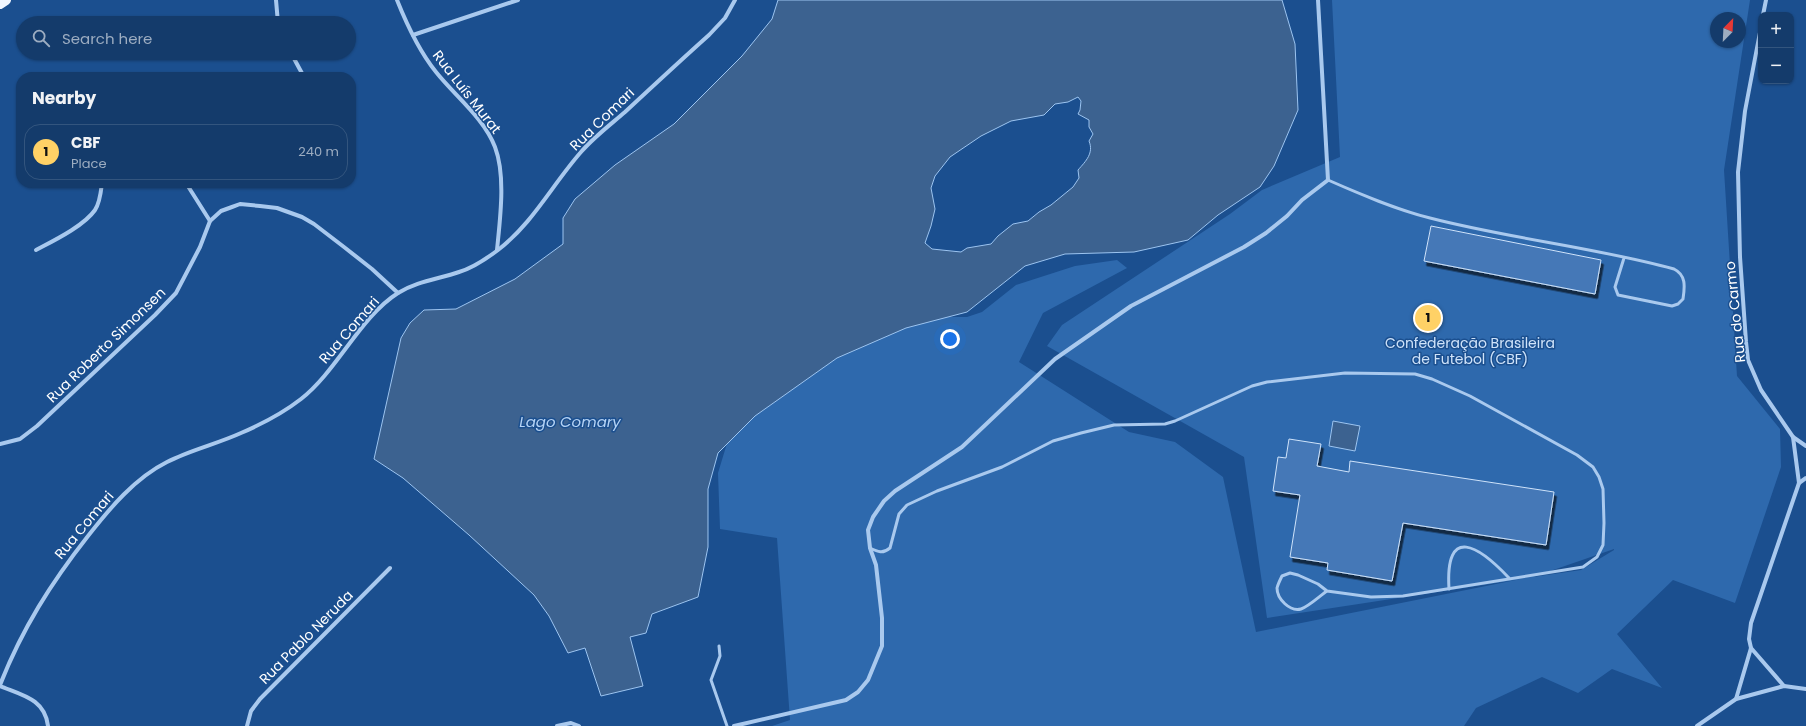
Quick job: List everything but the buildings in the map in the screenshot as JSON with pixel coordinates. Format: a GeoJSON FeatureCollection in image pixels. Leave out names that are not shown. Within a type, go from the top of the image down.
{"type":"FeatureCollection","features":[{"type":"Feature","properties":{"kind":"main road"},"geometry":{"type":"LineString","coordinates":[[0,4],[6,0]]}},
{"type":"Feature","properties":{"kind":"street"},"geometry":{"type":"LineString","coordinates":[[276,0],[277,16]]}},
{"type":"Feature","properties":{"kind":"street","name":"Rua Luís Murat"},"geometry":{"type":"LineString","coordinates":[[397,0],[413,35],[435,71],[488,132],[495,148],[501,185],[497,250]]}},
{"type":"Feature","properties":{"kind":"street"},"geometry":{"type":"LineString","coordinates":[[413,35],[518,0]]}},
{"type":"Feature","properties":{"kind":"street","name":"Rua Comari"},"geometry":{"type":"LineString","coordinates":[[0,686],[12,655],[41,601],[65,565],[119,500],[141,478],[165,463],[240,433],[284,411],[304,396],[322,378],[379,309],[398,293],[422,282],[475,266],[497,250],[517,233],[529,220],[582,151],[709,35],[725,18],[735,0]]}},
{"type":"Feature","properties":{"kind":"street"},"geometry":{"type":"LineString","coordinates":[[734,726],[846,700],[858,692],[868,680],[882,646],[882,618],[876,566],[870,548],[868,530],[873,517],[884,501],[895,491],[962,447],[1055,359],[1131,306],[1238,250],[1266,233],[1287,216],[1302,200],[1328,180],[1318,0]]}},
{"type":"Feature","properties":{"kind":"street"},"geometry":{"type":"LineString","coordinates":[[1764,12],[1766,0]]}},
{"type":"Feature","properties":{"kind":"street","name":"Rua do Carmo"},"geometry":{"type":"LineString","coordinates":[[1736,699],[1751,648],[1749,639],[1750,623],[1799,483],[1793,437],[1761,390],[1748,360],[1745,335],[1740,258],[1739,166],[1745,111],[1758,43]]}},
{"type":"Feature","properties":{"kind":"street"},"geometry":{"type":"LineString","coordinates":[[295,60],[301,72]]}},
{"type":"Feature","properties":{"kind":"street"},"geometry":{"type":"LineString","coordinates":[[36,250],[83,222],[95,209],[101,188]]}},
{"type":"Feature","properties":{"kind":"street"},"geometry":{"type":"LineString","coordinates":[[189,188],[210,221],[220,211],[240,204],[277,208],[302,217],[314,224],[350,251],[398,293]]}},
{"type":"Feature","properties":{"kind":"street","name":"Rua Roberto Simonsen"},"geometry":{"type":"LineString","coordinates":[[0,444],[20,439],[37,426],[160,310],[176,293],[186,276],[200,247],[210,221]]}},
{"type":"Feature","properties":{"kind":"street"},"geometry":{"type":"LineString","coordinates":[[1793,437],[1806,446]]}},
{"type":"Feature","properties":{"kind":"street"},"geometry":{"type":"LineString","coordinates":[[1799,483],[1806,478]]}},
{"type":"Feature","properties":{"kind":"street","name":"Rua Pablo Neruda"},"geometry":{"type":"LineString","coordinates":[[247,726],[251,711],[260,699],[390,568]]}},
{"type":"Feature","properties":{"kind":"street"},"geometry":{"type":"LineString","coordinates":[[1751,648],[1784,686]]}},
{"type":"Feature","properties":{"kind":"street"},"geometry":{"type":"LineString","coordinates":[[0,686],[26,696],[40,705],[47,715],[48,726]]}},
{"type":"Feature","properties":{"kind":"street"},"geometry":{"type":"LineString","coordinates":[[1697,726],[1736,699],[1784,686],[1806,689]]}},
{"type":"Feature","properties":{"kind":"street"},"geometry":{"type":"LineString","coordinates":[[558,726],[571,723],[579,726]]}},
{"type":"Feature","properties":{"kind":"lane"},"geometry":{"type":"LineString","coordinates":[[1328,180],[1374,200],[1430,218],[1624,258],[1667,267],[1680,272],[1684,284],[1683,299],[1672,306],[1618,296],[1615,287],[1624,258]]}},
{"type":"Feature","properties":{"kind":"lane"},"geometry":{"type":"LineString","coordinates":[[870,548],[878,552],[886,552],[890,548],[899,514],[907,505],[937,491],[1002,467],[1053,441],[1114,425],[1165,424],[1175,422],[1252,386],[1267,382],[1345,373],[1415,374],[1432,379],[1470,396],[1577,455],[1593,467],[1599,477],[1603,489],[1603,545],[1597,557],[1583,567],[1403,596],[1371,597],[1327,591],[1307,578],[1290,574],[1282,576],[1277,589],[1280,598],[1289,607],[1295,609],[1302,609],[1327,591]]}},
{"type":"Feature","properties":{"kind":"lane"},"geometry":{"type":"LineString","coordinates":[[1449,589],[1448,574],[1453,552],[1459,547],[1464,546],[1477,551],[1489,559],[1509,578]]}},
{"type":"Feature","properties":{"kind":"lane"},"geometry":{"type":"LineString","coordinates":[[719,646],[720,656],[711,680],[727,726]]}},
{"type":"Feature","properties":{"kind":"green space","name":"Confederação Brasileira de Futebol (CBF)"},"geometry":{"type":"Polygon","coordinates":[[[1332,0],[1750,0],[1746,26],[1746,12],[1710,12],[1710,48],[1743,48],[1724,170],[1737,376],[1780,429],[1781,467],[1735,603],[1673,580],[1617,634],[1662,688],[1612,669],[1578,693],[1542,677],[1476,708],[1464,726],[772,726],[790,720],[777,538],[720,529],[718,473],[728,440],[759,404],[842,345],[909,317],[967,317],[982,312],[1016,285],[1075,266],[1117,260],[1127,268],[1043,313],[1019,362],[1129,432],[1175,442],[1223,477],[1256,632],[1516,580],[1267,618],[1244,457],[1047,346],[1062,325],[1230,214],[1262,190],[1340,157],[1332,0]],[[1614,549],[1533,577],[1581,570],[1614,549]]]}},
{"type":"Feature","properties":{"kind":"water","name":"Lago Comary"},"geometry":{"type":"Polygon","coordinates":[[[778,0],[1282,0],[1295,44],[1298,110],[1274,166],[1260,187],[1218,215],[1188,240],[1134,252],[1065,254],[1025,266],[967,312],[906,328],[837,358],[755,416],[718,453],[708,489],[708,547],[698,597],[652,614],[646,633],[630,637],[643,686],[601,696],[585,648],[568,653],[549,616],[534,595],[469,535],[403,478],[374,459],[401,338],[410,323],[424,310],[456,309],[515,279],[563,244],[563,218],[575,199],[615,165],[674,124],[742,56],[772,19],[778,0]],[[1078,97],[1068,102],[1055,104],[1044,115],[1011,121],[981,136],[950,157],[935,176],[931,188],[935,209],[925,243],[932,249],[961,252],[967,248],[991,244],[998,236],[1013,224],[1028,221],[1073,187],[1079,178],[1078,170],[1090,153],[1091,149],[1089,141],[1093,134],[1089,127],[1089,120],[1078,114],[1081,101],[1078,97]]]}},
{"type":"Feature","properties":{"kind":"water"},"geometry":{"type":"Polygon","coordinates":[[[1333,421],[1360,426],[1355,451],[1329,446],[1333,421]]]}},
{"type":"Feature","properties":{"kind":"place","name":"CBF"},"geometry":{"type":"Point","coordinates":[1428,318]}}]}
